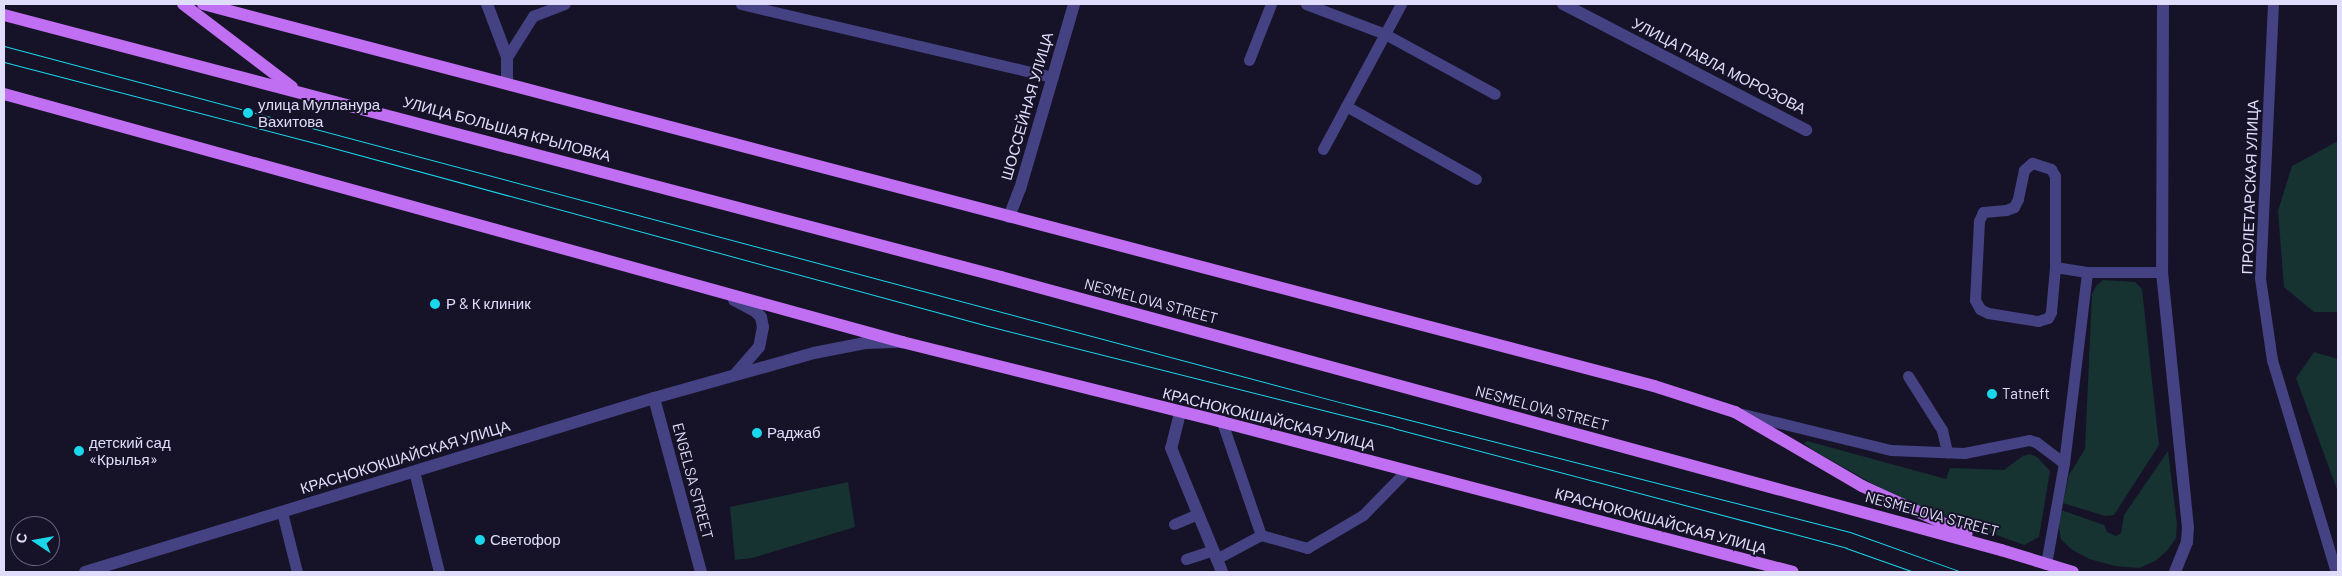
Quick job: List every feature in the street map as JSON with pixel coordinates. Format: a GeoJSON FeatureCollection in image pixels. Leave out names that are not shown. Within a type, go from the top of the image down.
{"type":"FeatureCollection","features":[{"type":"Feature","properties":{"kind":"main road"},"geometry":{"type":"LineString","coordinates":[[183,4],[296,90]]}},
{"type":"Feature","properties":{"kind":"main road"},"geometry":{"type":"LineString","coordinates":[[203,4],[340,42],[507,83],[1654,386],[1735,412],[1862,486],[2001,550]]}},
{"type":"Feature","properties":{"kind":"main road","name":"УЛИЦА БОЛЬШАЯ КРЫЛОВКА"},"geometry":{"type":"LineString","coordinates":[[4,15],[296,90],[1001,277]]}},
{"type":"Feature","properties":{"kind":"main road"},"geometry":{"type":"LineString","coordinates":[[4,94],[902,342]]}},
{"type":"Feature","properties":{"kind":"main road","name":"NESMELOVA STREET"},"geometry":{"type":"LineString","coordinates":[[1001,277],[2001,550],[2073,572]]}},
{"type":"Feature","properties":{"kind":"main road","name":"КРАСНОКОКШАЙСКАЯ УЛИЦА"},"geometry":{"type":"LineString","coordinates":[[902,342],[1222,422],[1793,572]]}},
{"type":"Feature","properties":{"kind":"street"},"geometry":{"type":"LineString","coordinates":[[487,4],[507,57],[507,83]]}},
{"type":"Feature","properties":{"kind":"street","name":"ШОССЕЙНАЯ УЛИЦА"},"geometry":{"type":"LineString","coordinates":[[1009,217],[1020,189],[1074,4]]}},
{"type":"Feature","properties":{"kind":"street","name":"УЛИЦА ПАВЛА МОРОЗОВА"},"geometry":{"type":"LineString","coordinates":[[1563,4],[1806,130]]}},
{"type":"Feature","properties":{"kind":"street"},"geometry":{"type":"LineString","coordinates":[[2163,4],[2162,272],[2188,527],[2187,542],[2175,572]]}},
{"type":"Feature","properties":{"kind":"street"},"geometry":{"type":"LineString","coordinates":[[697,286],[749,305],[761,317],[763,327],[759,348],[736,375]]}},
{"type":"Feature","properties":{"kind":"street","name":"КРАСНОКОКШАЙСКАЯ УЛИЦА"},"geometry":{"type":"LineString","coordinates":[[85,572],[654,398],[848,346],[865,343],[902,342]]}},
{"type":"Feature","properties":{"kind":"street","name":"ENGELSA STREET"},"geometry":{"type":"LineString","coordinates":[[654,398],[701,572]]}},
{"type":"Feature","properties":{"kind":"street"},"geometry":{"type":"LineString","coordinates":[[1180,413],[1171,448],[1222,572]]}},
{"type":"Feature","properties":{"kind":"lane"},"geometry":{"type":"LineString","coordinates":[[507,57],[533,16],[565,4]]}},
{"type":"Feature","properties":{"kind":"lane"},"geometry":{"type":"LineString","coordinates":[[741,4],[1053,77]]}},
{"type":"Feature","properties":{"kind":"lane"},"geometry":{"type":"LineString","coordinates":[[1249,60],[1271,4]]}},
{"type":"Feature","properties":{"kind":"lane"},"geometry":{"type":"LineString","coordinates":[[1306,4],[1385,34],[1495,94]]}},
{"type":"Feature","properties":{"kind":"lane"},"geometry":{"type":"LineString","coordinates":[[1323,149],[1401,4]]}},
{"type":"Feature","properties":{"kind":"lane","name":"ПРОЛЕТАРСКАЯ УЛИЦА"},"geometry":{"type":"LineString","coordinates":[[2273,4],[2260,278],[2272,360],[2336,572]]}},
{"type":"Feature","properties":{"kind":"lane"},"geometry":{"type":"LineString","coordinates":[[1346,106],[1476,179]]}},
{"type":"Feature","properties":{"kind":"lane"},"geometry":{"type":"LineString","coordinates":[[2032,163],[2051,169],[2056,176],[2054,267],[2051,312],[2048,318],[2038,321],[1988,313],[1980,309],[1975,300],[1979,220],[1984,212],[2006,210],[2014,207],[2018,200],[2024,170],[2032,163]]}},
{"type":"Feature","properties":{"kind":"lane"},"geometry":{"type":"LineString","coordinates":[[2054,267],[2087,272],[2162,272]]}},
{"type":"Feature","properties":{"kind":"lane"},"geometry":{"type":"LineString","coordinates":[[2046,564],[2064,462],[2087,272]]}},
{"type":"Feature","properties":{"kind":"lane"},"geometry":{"type":"LineString","coordinates":[[1908,376],[1942,430],[1947,452]]}},
{"type":"Feature","properties":{"kind":"lane"},"geometry":{"type":"LineString","coordinates":[[1735,412],[1891,450],[1964,453],[2029,440],[2036,442],[2064,462]]}},
{"type":"Feature","properties":{"kind":"lane"},"geometry":{"type":"LineString","coordinates":[[1222,422],[1261,535]]}},
{"type":"Feature","properties":{"kind":"lane"},"geometry":{"type":"LineString","coordinates":[[414,471],[439,572]]}},
{"type":"Feature","properties":{"kind":"lane"},"geometry":{"type":"LineString","coordinates":[[1186,559],[1215,554],[1261,535],[1307,548],[1363,515],[1406,471]]}},
{"type":"Feature","properties":{"kind":"lane"},"geometry":{"type":"LineString","coordinates":[[282,512],[297,572]]}},
{"type":"Feature","properties":{"kind":"lane"},"geometry":{"type":"LineString","coordinates":[[1174,524],[1198,514]]}},
{"type":"Feature","properties":{"kind":"green space"},"geometry":{"type":"Polygon","coordinates":[[[2338,141],[2338,312],[2314,312],[2284,287],[2278,211],[2292,166],[2338,141]]]}},
{"type":"Feature","properties":{"kind":"green space"},"geometry":{"type":"Polygon","coordinates":[[[2103,280],[2135,282],[2142,289],[2159,445],[2114,515],[2105,516],[2063,503],[2069,475],[2085,449],[2092,294],[2096,286],[2103,280]]]}},
{"type":"Feature","properties":{"kind":"green space"},"geometry":{"type":"Polygon","coordinates":[[[2314,352],[2338,359],[2338,492],[2296,378],[2314,352]]]}},
{"type":"Feature","properties":{"kind":"green space"},"geometry":{"type":"Polygon","coordinates":[[[1807,441],[1946,479],[1950,468],[2004,470],[2023,456],[2030,454],[2037,457],[2050,471],[2039,537],[2024,545],[1917,506],[1813,450],[1804,443],[1807,441]]]}},
{"type":"Feature","properties":{"kind":"green space"},"geometry":{"type":"Polygon","coordinates":[[[2168,451],[2177,524],[2176,538],[2167,551],[2155,561],[2139,568],[2115,566],[2089,559],[2071,549],[2061,539],[2058,522],[2061,510],[2104,525],[2107,532],[2116,536],[2121,533],[2124,515],[2168,451]]]}},
{"type":"Feature","properties":{"kind":"green space"},"geometry":{"type":"Polygon","coordinates":[[[848,482],[855,527],[752,558],[735,560],[730,507],[848,482]]]}},
{"type":"Feature","properties":{"kind":"tram line"},"geometry":{"type":"LineString","coordinates":[[4,46],[1347,404],[1850,532],[1962,572]]}},
{"type":"Feature","properties":{"kind":"tram line"},"geometry":{"type":"LineString","coordinates":[[4,62],[326,146],[988,326],[1393,428],[1846,548],[1914,572]]}},
{"type":"Feature","properties":{"kind":"place","name":"улица Мулланура Вахитова"},"geometry":{"type":"Point","coordinates":[248,113]}},
{"type":"Feature","properties":{"kind":"place","name":"Р & К клиник"},"geometry":{"type":"Point","coordinates":[435,304]}},
{"type":"Feature","properties":{"kind":"place","name":"Tatneft"},"geometry":{"type":"Point","coordinates":[1992,394]}},
{"type":"Feature","properties":{"kind":"place","name":"Раджаб"},"geometry":{"type":"Point","coordinates":[757,433]}},
{"type":"Feature","properties":{"kind":"place","name":"детский сад «Крылья»"},"geometry":{"type":"Point","coordinates":[79,451]}},
{"type":"Feature","properties":{"kind":"place","name":"Светофор"},"geometry":{"type":"Point","coordinates":[480,540]}}]}
